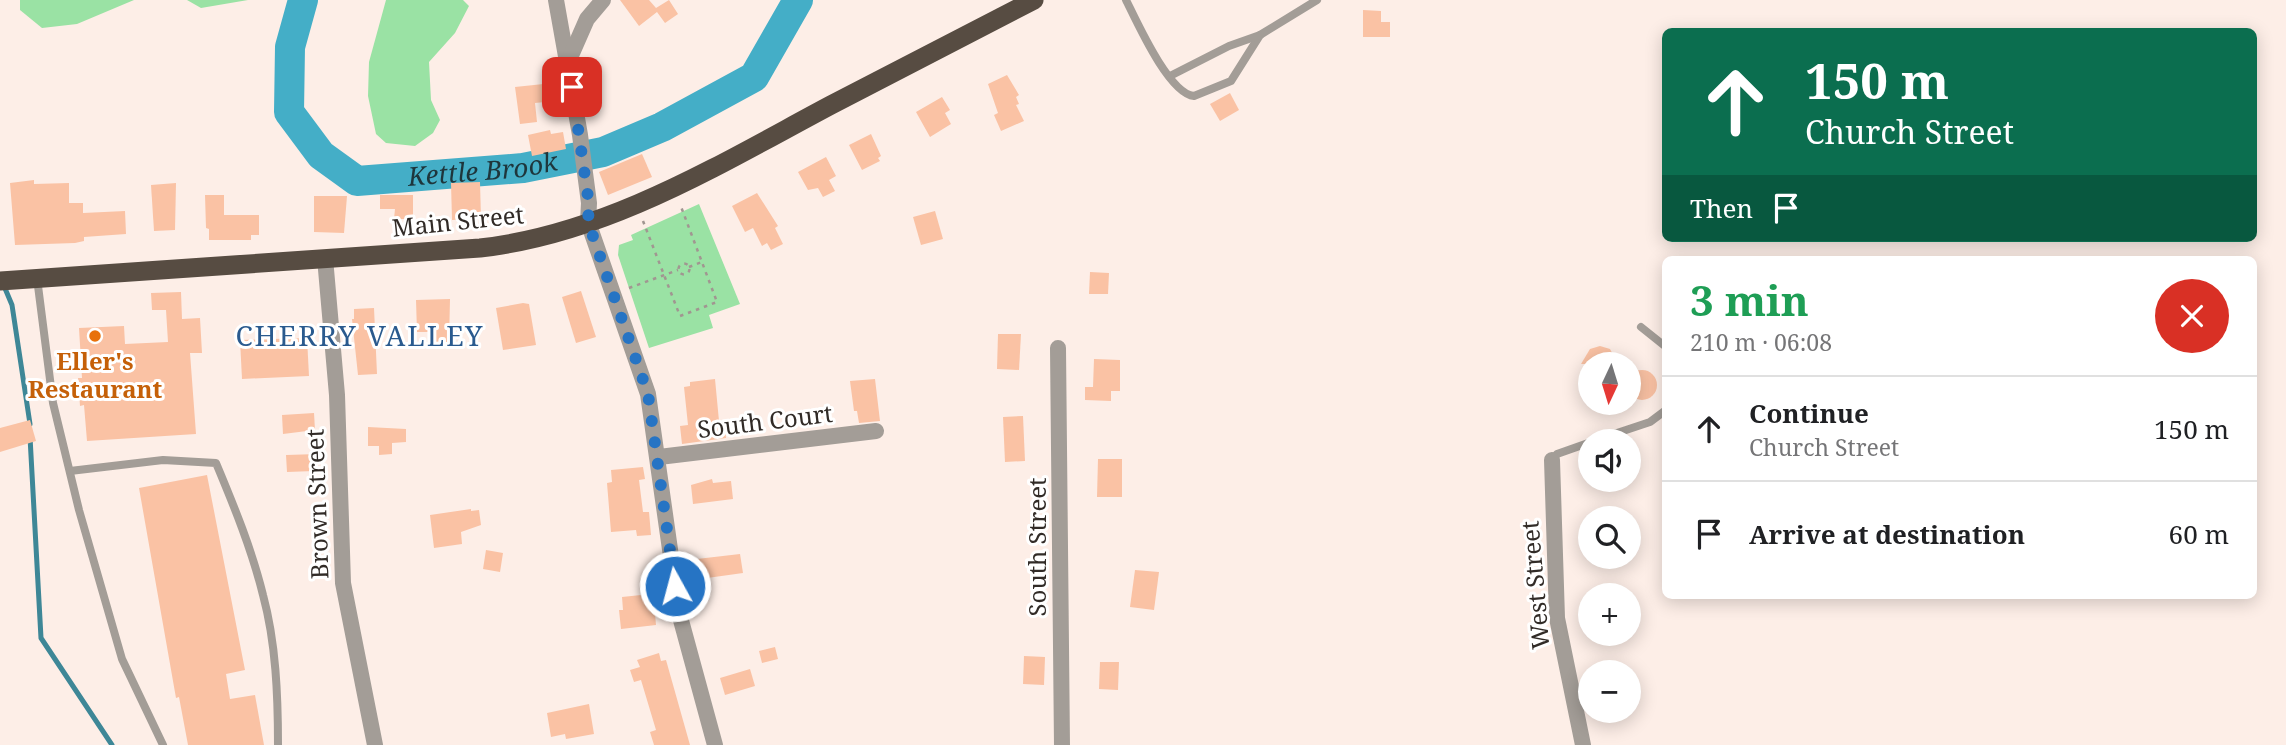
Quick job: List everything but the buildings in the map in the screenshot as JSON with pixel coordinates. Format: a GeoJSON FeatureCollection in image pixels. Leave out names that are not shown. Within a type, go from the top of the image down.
{"type":"FeatureCollection","features":[{"type":"Feature","properties":{"kind":"highway","name":"Main Street"},"geometry":{"type":"LineString","coordinates":[[18,279],[502,245],[540,238],[588,222],[710,171],[1034,0]]}},
{"type":"Feature","properties":{"kind":"street"},"geometry":{"type":"LineString","coordinates":[[556,0],[585,169],[588,222],[648,394],[679,613],[715,745]]}},
{"type":"Feature","properties":{"kind":"street"},"geometry":{"type":"LineString","coordinates":[[568,62],[582,27],[603,0]]}},
{"type":"Feature","properties":{"kind":"street","name":"Brown Street"},"geometry":{"type":"LineString","coordinates":[[325,258],[337,395],[343,583],[375,745]]}},
{"type":"Feature","properties":{"kind":"street","name":"South Street"},"geometry":{"type":"LineString","coordinates":[[1058,348],[1062,745]]}},
{"type":"Feature","properties":{"kind":"street","name":"South Court"},"geometry":{"type":"LineString","coordinates":[[659,457],[876,431]]}},
{"type":"Feature","properties":{"kind":"street","name":"West Street"},"geometry":{"type":"LineString","coordinates":[[1552,460],[1557,618],[1583,745]]}},
{"type":"Feature","properties":{"kind":"lane"},"geometry":{"type":"LineString","coordinates":[[1126,0],[1147,43],[1188,96],[1219,87],[1237,75],[1260,35]]}},
{"type":"Feature","properties":{"kind":"lane"},"geometry":{"type":"LineString","coordinates":[[1170,76],[1229,46],[1260,35],[1317,0]]}},
{"type":"Feature","properties":{"kind":"lane"},"geometry":{"type":"LineString","coordinates":[[18,279],[122,659],[163,745]]}},
{"type":"Feature","properties":{"kind":"lane"},"geometry":{"type":"LineString","coordinates":[[1641,327],[1662,344]]}},
{"type":"Feature","properties":{"kind":"lane"},"geometry":{"type":"LineString","coordinates":[[1629,429],[1650,422],[1662,413]]}},
{"type":"Feature","properties":{"kind":"lane"},"geometry":{"type":"LineString","coordinates":[[1552,460],[1557,454],[1578,446]]}},
{"type":"Feature","properties":{"kind":"lane"},"geometry":{"type":"LineString","coordinates":[[70,471],[163,460],[216,463],[236,510],[264,597],[278,695],[278,745]]}},
{"type":"Feature","properties":{"kind":"path"},"geometry":{"type":"LineString","coordinates":[[643,221],[680,316],[718,302],[680,204]]}},
{"type":"Feature","properties":{"kind":"path"},"geometry":{"type":"LineString","coordinates":[[623,290],[678,270],[682,264],[689,267],[702,262]]}},
{"type":"Feature","properties":{"kind":"path"},"geometry":{"type":"LineString","coordinates":[[678,270],[686,274],[689,267]]}},
{"type":"Feature","properties":{"kind":"green space"},"geometry":{"type":"Polygon","coordinates":[[[20,0],[134,0],[77,24],[42,28],[20,10],[20,0]]]}},
{"type":"Feature","properties":{"kind":"green space"},"geometry":{"type":"Polygon","coordinates":[[[187,0],[248,0],[201,8],[187,0]]]}},
{"type":"Feature","properties":{"kind":"green space"},"geometry":{"type":"Polygon","coordinates":[[[386,0],[463,0],[469,6],[455,33],[429,62],[431,100],[440,120],[433,133],[415,146],[386,143],[376,134],[368,96],[369,62],[386,0]]]}},
{"type":"Feature","properties":{"kind":"green space"},"geometry":{"type":"Polygon","coordinates":[[[699,204],[740,304],[709,315],[713,328],[649,348],[618,255],[619,245],[633,240],[631,235],[699,204]]]}},
{"type":"Feature","properties":{"kind":"waterway","name":"Kettle Brook"},"geometry":{"type":"LineString","coordinates":[[303,0],[290,47],[289,112],[321,155],[357,181],[523,168],[603,152],[662,127],[754,77],[798,0]]}},
{"type":"Feature","properties":{"kind":"waterway"},"geometry":{"type":"LineString","coordinates":[[4,286],[12,305],[30,424]]}},
{"type":"Feature","properties":{"kind":"waterway"},"geometry":{"type":"LineString","coordinates":[[30,437],[41,638],[112,745]]}},
{"type":"Feature","properties":{"kind":"place","name":"Eller's Restaurant"},"geometry":{"type":"Point","coordinates":[95,336]}},
{"type":"Feature","properties":{"kind":"district","name":"CHERRY VALLEY"},"geometry":{"type":"Point","coordinates":[360,336]}},
{"type":"Feature","properties":{"kind":"route"},"geometry":{"type":"LineString","coordinates":[[572,87],[589,204],[588,222],[652,409],[675,586]]}}]}
